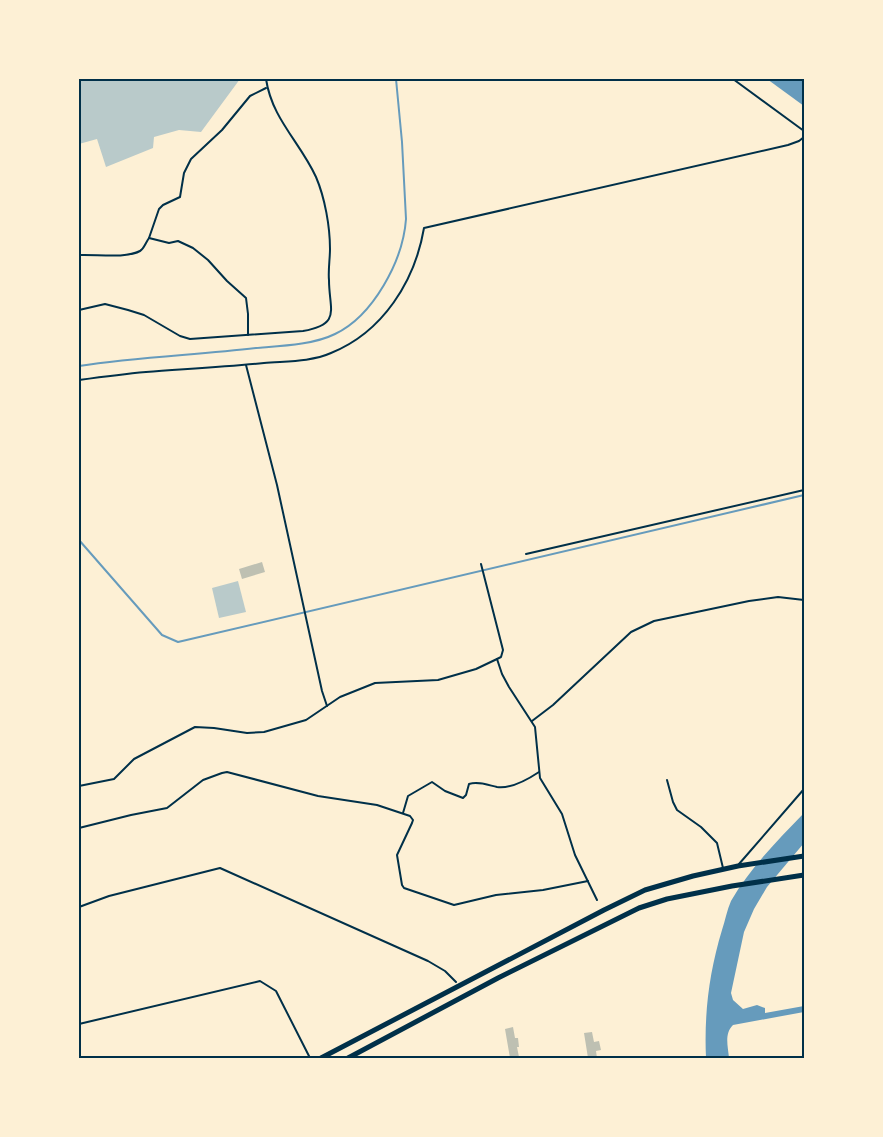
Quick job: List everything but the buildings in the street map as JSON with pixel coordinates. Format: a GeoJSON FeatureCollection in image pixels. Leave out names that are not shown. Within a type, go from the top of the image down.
{"type":"FeatureCollection","features":[{"type":"Feature","properties":{"kind":"main road"},"geometry":{"type":"LineString","coordinates":[[321,1058],[645,890],[723,868],[804,856]]}},
{"type":"Feature","properties":{"kind":"main road"},"geometry":{"type":"LineString","coordinates":[[348,1058],[498,978],[639,908],[667,899],[732,886],[804,875]]}},
{"type":"Feature","properties":{"kind":"lane"},"geometry":{"type":"LineString","coordinates":[[79,310],[105,304],[128,310],[144,315],[180,336],[190,339],[316,328],[327,322],[331,312],[329,242],[319,186],[305,159],[278,116],[267,87],[266,79]]}},
{"type":"Feature","properties":{"kind":"lane"},"geometry":{"type":"LineString","coordinates":[[733,79],[804,131]]}},
{"type":"Feature","properties":{"kind":"lane"},"geometry":{"type":"LineString","coordinates":[[79,255],[117,255],[134,253],[143,249],[160,209],[163,205],[180,197],[184,173],[191,159],[222,130],[250,96],[267,87]]}},
{"type":"Feature","properties":{"kind":"lane"},"geometry":{"type":"LineString","coordinates":[[79,380],[145,372],[314,358],[329,354],[360,337],[385,314],[403,290],[417,260],[424,228],[788,145],[799,142],[804,137]]}},
{"type":"Feature","properties":{"kind":"lane"},"geometry":{"type":"LineString","coordinates":[[149,238],[169,243],[178,241],[193,248],[243,294],[247,304],[248,335]]}},
{"type":"Feature","properties":{"kind":"lane"},"geometry":{"type":"LineString","coordinates":[[246,365],[277,485],[322,691],[327,706]]}},
{"type":"Feature","properties":{"kind":"lane"},"geometry":{"type":"LineString","coordinates":[[526,554],[804,490]]}},
{"type":"Feature","properties":{"kind":"lane"},"geometry":{"type":"LineString","coordinates":[[79,786],[114,779],[134,759],[195,727],[256,733],[298,723],[350,692],[375,683],[438,680],[476,669],[498,659],[502,654],[502,650],[482,566]]}},
{"type":"Feature","properties":{"kind":"lane"},"geometry":{"type":"LineString","coordinates":[[532,722],[553,705],[631,632],[646,624],[675,615],[771,598],[804,600]]}},
{"type":"Feature","properties":{"kind":"lane"},"geometry":{"type":"LineString","coordinates":[[498,659],[502,674],[509,687],[532,722],[536,734],[538,772],[543,784],[562,814],[575,855],[597,900]]}},
{"type":"Feature","properties":{"kind":"lane"},"geometry":{"type":"LineString","coordinates":[[403,814],[408,796],[432,782],[445,791],[464,798],[469,784],[474,782],[500,787],[508,786],[538,772]]}},
{"type":"Feature","properties":{"kind":"lane"},"geometry":{"type":"LineString","coordinates":[[79,828],[167,808],[203,780],[222,773],[233,773],[318,796],[377,805],[403,814],[413,820],[397,855],[402,885],[404,888],[443,902],[454,905],[461,904],[496,896],[543,890],[588,881]]}},
{"type":"Feature","properties":{"kind":"lane"},"geometry":{"type":"LineString","coordinates":[[667,780],[677,810],[700,827],[717,843],[723,868]]}},
{"type":"Feature","properties":{"kind":"lane"},"geometry":{"type":"LineString","coordinates":[[738,866],[804,789]]}},
{"type":"Feature","properties":{"kind":"lane"},"geometry":{"type":"LineString","coordinates":[[79,907],[109,896],[220,868],[428,961],[445,971],[456,982]]}},
{"type":"Feature","properties":{"kind":"lane"},"geometry":{"type":"LineString","coordinates":[[79,1024],[260,981],[276,991],[310,1058]]}},
{"type":"Feature","properties":{"kind":"shaded area"},"geometry":{"type":"Polygon","coordinates":[[[79,79],[240,79],[201,132],[179,130],[154,137],[153,148],[106,167],[97,139],[79,144],[79,79]]]}},
{"type":"Feature","properties":{"kind":"shaded area"},"geometry":{"type":"Polygon","coordinates":[[[238,581],[246,612],[219,618],[212,588],[238,581]]]}},
{"type":"Feature","properties":{"kind":"water"},"geometry":{"type":"Polygon","coordinates":[[[767,79],[804,79],[804,106],[767,79]]]}},
{"type":"Feature","properties":{"kind":"water"},"geometry":{"type":"Polygon","coordinates":[[[804,813],[804,843],[767,887],[754,909],[744,932],[731,993],[733,1000],[743,1009],[757,1005],[765,1008],[765,1013],[804,1006],[804,1012],[733,1025],[728,1032],[729,1058],[706,1058],[706,1025],[711,978],[717,946],[731,901],[774,844],[804,813]]]}},
{"type":"Feature","properties":{"kind":"waterway"},"geometry":{"type":"LineString","coordinates":[[79,366],[123,360],[307,343],[326,338],[349,326],[362,314],[384,286],[399,252],[404,235],[406,219],[396,79]]}},
{"type":"Feature","properties":{"kind":"waterway"},"geometry":{"type":"LineString","coordinates":[[79,540],[162,635],[178,642],[804,495]]}}]}
